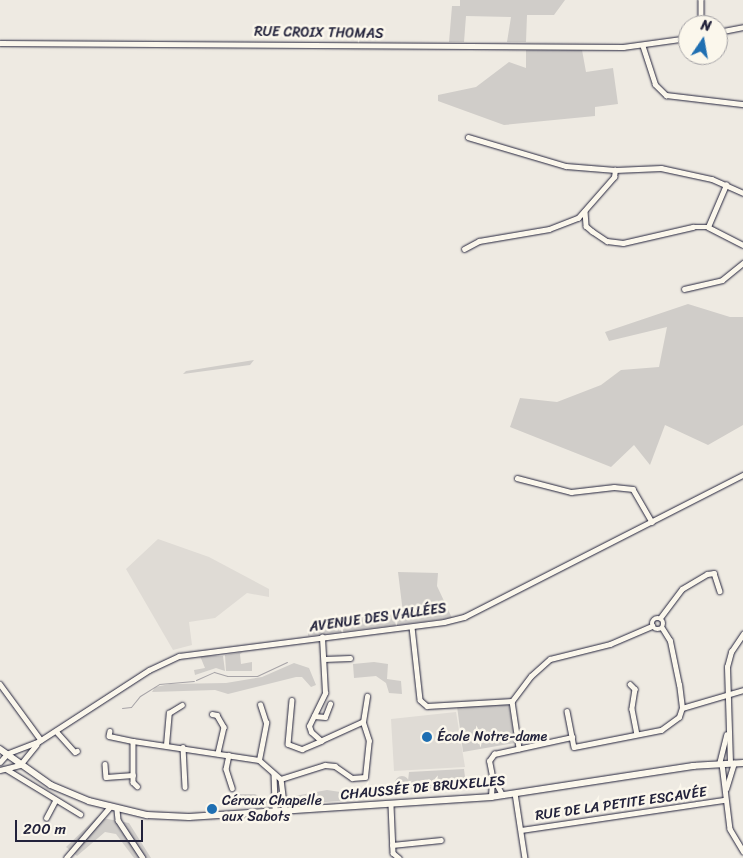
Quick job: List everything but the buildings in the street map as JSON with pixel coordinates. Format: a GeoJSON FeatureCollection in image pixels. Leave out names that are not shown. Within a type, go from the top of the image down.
{"type":"FeatureCollection","features":[{"type":"Feature","properties":{"kind":"main road","name":"CHAUSSÉE DE BRUXELLES"},"geometry":{"type":"LineString","coordinates":[[4,753],[52,785],[109,808],[188,817],[490,797],[721,764],[743,763]]}},
{"type":"Feature","properties":{"kind":"street"},"geometry":{"type":"LineString","coordinates":[[701,0],[701,15]]}},
{"type":"Feature","properties":{"kind":"street"},"geometry":{"type":"LineString","coordinates":[[728,30],[743,27]]}},
{"type":"Feature","properties":{"kind":"street","name":"RUE CROIX THOMAS"},"geometry":{"type":"LineString","coordinates":[[0,43],[643,46],[678,40]]}},
{"type":"Feature","properties":{"kind":"street"},"geometry":{"type":"LineString","coordinates":[[647,55],[656,44]]}},
{"type":"Feature","properties":{"kind":"street"},"geometry":{"type":"LineString","coordinates":[[643,46],[655,84],[666,95],[743,104]]}},
{"type":"Feature","properties":{"kind":"street"},"geometry":{"type":"LineString","coordinates":[[468,137],[550,162],[615,170],[661,168],[726,185],[743,193]]}},
{"type":"Feature","properties":{"kind":"street"},"geometry":{"type":"LineString","coordinates":[[464,249],[492,238],[549,229],[578,218],[614,177],[615,170]]}},
{"type":"Feature","properties":{"kind":"street"},"geometry":{"type":"LineString","coordinates":[[708,227],[726,185]]}},
{"type":"Feature","properties":{"kind":"street"},"geometry":{"type":"LineString","coordinates":[[585,211],[586,226],[614,243],[708,227],[743,245]]}},
{"type":"Feature","properties":{"kind":"street"},"geometry":{"type":"LineString","coordinates":[[684,289],[722,280],[743,263]]}},
{"type":"Feature","properties":{"kind":"street","name":"AVENUE DES VALLÉES"},"geometry":{"type":"LineString","coordinates":[[4,753],[40,741],[149,670],[179,656],[412,627],[464,617],[743,475]]}},
{"type":"Feature","properties":{"kind":"street"},"geometry":{"type":"LineString","coordinates":[[517,478],[571,492],[614,487],[632,489],[652,522]]}},
{"type":"Feature","properties":{"kind":"street"},"geometry":{"type":"LineString","coordinates":[[652,626],[653,620],[660,618],[682,589],[707,574],[714,573],[720,591]]}},
{"type":"Feature","properties":{"kind":"street"},"geometry":{"type":"LineString","coordinates":[[567,711],[574,747],[670,726],[679,717],[682,708],[670,641],[662,628],[664,623],[660,618]]}},
{"type":"Feature","properties":{"kind":"street"},"geometry":{"type":"LineString","coordinates":[[652,626],[656,630],[662,628]]}},
{"type":"Feature","properties":{"kind":"street"},"geometry":{"type":"LineString","coordinates":[[519,748],[512,701],[530,676],[550,659],[610,644],[652,626]]}},
{"type":"Feature","properties":{"kind":"street"},"geometry":{"type":"LineString","coordinates":[[412,627],[422,704],[512,701]]}},
{"type":"Feature","properties":{"kind":"street"},"geometry":{"type":"LineString","coordinates":[[743,634],[731,652],[727,667],[726,731],[721,764],[730,829],[743,851]]}},
{"type":"Feature","properties":{"kind":"street"},"geometry":{"type":"LineString","coordinates":[[321,741],[311,732],[310,726],[325,693],[322,637]]}},
{"type":"Feature","properties":{"kind":"street"},"geometry":{"type":"LineString","coordinates":[[324,659],[350,658]]}},
{"type":"Feature","properties":{"kind":"street"},"geometry":{"type":"LineString","coordinates":[[0,684],[40,741]]}},
{"type":"Feature","properties":{"kind":"street"},"geometry":{"type":"LineString","coordinates":[[630,684],[635,689],[632,709],[637,734]]}},
{"type":"Feature","properties":{"kind":"street"},"geometry":{"type":"LineString","coordinates":[[682,708],[743,690]]}},
{"type":"Feature","properties":{"kind":"street"},"geometry":{"type":"LineString","coordinates":[[281,779],[325,765],[335,766],[352,778],[365,777],[369,741],[363,722],[366,696]]}},
{"type":"Feature","properties":{"kind":"street"},"geometry":{"type":"LineString","coordinates":[[292,700],[288,744],[302,750],[363,722]]}},
{"type":"Feature","properties":{"kind":"street"},"geometry":{"type":"LineString","coordinates":[[314,716],[325,717],[330,704]]}},
{"type":"Feature","properties":{"kind":"street"},"geometry":{"type":"LineString","coordinates":[[163,715],[169,714],[182,705]]}},
{"type":"Feature","properties":{"kind":"street"},"geometry":{"type":"LineString","coordinates":[[259,760],[266,723],[260,705]]}},
{"type":"Feature","properties":{"kind":"street"},"geometry":{"type":"LineString","coordinates":[[166,745],[169,714]]}},
{"type":"Feature","properties":{"kind":"street"},"geometry":{"type":"LineString","coordinates":[[212,714],[218,715],[224,726],[218,753]]}},
{"type":"Feature","properties":{"kind":"street"},"geometry":{"type":"LineString","coordinates":[[56,731],[77,751]]}},
{"type":"Feature","properties":{"kind":"street"},"geometry":{"type":"LineString","coordinates":[[110,731],[109,736],[133,741],[183,747],[259,760],[281,779],[285,811]]}},
{"type":"Feature","properties":{"kind":"street"},"geometry":{"type":"LineString","coordinates":[[725,790],[732,763],[726,731]]}},
{"type":"Feature","properties":{"kind":"street"},"geometry":{"type":"LineString","coordinates":[[502,795],[492,776],[489,761],[494,754],[572,737]]}},
{"type":"Feature","properties":{"kind":"street","name":"AVENUE DES VALLÉES"},"geometry":{"type":"LineString","coordinates":[[20,765],[40,741]]}},
{"type":"Feature","properties":{"kind":"street"},"geometry":{"type":"LineString","coordinates":[[133,741],[133,775],[137,786]]}},
{"type":"Feature","properties":{"kind":"street"},"geometry":{"type":"LineString","coordinates":[[183,747],[185,787]]}},
{"type":"Feature","properties":{"kind":"street"},"geometry":{"type":"LineString","coordinates":[[0,762],[4,753]]}},
{"type":"Feature","properties":{"kind":"street"},"geometry":{"type":"LineString","coordinates":[[229,755],[226,769],[232,788]]}},
{"type":"Feature","properties":{"kind":"street"},"geometry":{"type":"LineString","coordinates":[[105,764],[106,777],[133,775]]}},
{"type":"Feature","properties":{"kind":"street"},"geometry":{"type":"LineString","coordinates":[[0,770],[20,765]]}},
{"type":"Feature","properties":{"kind":"street"},"geometry":{"type":"LineString","coordinates":[[6,768],[55,801],[80,814]]}},
{"type":"Feature","properties":{"kind":"street"},"geometry":{"type":"LineString","coordinates":[[274,774],[275,812]]}},
{"type":"Feature","properties":{"kind":"street"},"geometry":{"type":"LineString","coordinates":[[490,797],[492,776]]}},
{"type":"Feature","properties":{"kind":"street"},"geometry":{"type":"LineString","coordinates":[[515,793],[525,858]]}},
{"type":"Feature","properties":{"kind":"street","name":"RUE DE LA PETITE ESCAVÉE"},"geometry":{"type":"LineString","coordinates":[[521,830],[725,800]]}},
{"type":"Feature","properties":{"kind":"street"},"geometry":{"type":"LineString","coordinates":[[46,818],[55,801]]}},
{"type":"Feature","properties":{"kind":"street"},"geometry":{"type":"LineString","coordinates":[[391,805],[393,853],[399,858]]}},
{"type":"Feature","properties":{"kind":"street"},"geometry":{"type":"LineString","coordinates":[[66,858],[109,808]]}},
{"type":"Feature","properties":{"kind":"street"},"geometry":{"type":"LineString","coordinates":[[117,810],[118,820],[143,858]]}},
{"type":"Feature","properties":{"kind":"street"},"geometry":{"type":"LineString","coordinates":[[392,845],[441,840]]}},
{"type":"Feature","properties":{"kind":"shaded area"},"geometry":{"type":"Polygon","coordinates":[[[460,0],[565,0],[554,15],[527,15],[526,42],[507,42],[511,17],[466,16],[464,42],[449,42],[452,6],[460,6],[460,0]]]}},
{"type":"Feature","properties":{"kind":"shaded area"},"geometry":{"type":"Polygon","coordinates":[[[526,50],[582,50],[586,72],[613,68],[618,104],[595,107],[595,116],[504,125],[438,101],[438,95],[476,87],[509,62],[526,68],[526,50]]]}},
{"type":"Feature","properties":{"kind":"shaded area"},"geometry":{"type":"Polygon","coordinates":[[[688,304],[730,317],[743,317],[743,425],[708,445],[665,425],[650,465],[634,445],[611,467],[510,427],[520,398],[557,402],[601,385],[621,370],[659,367],[667,327],[609,341],[605,332],[688,304]]]}},
{"type":"Feature","properties":{"kind":"shaded area"},"geometry":{"type":"Polygon","coordinates":[[[254,360],[250,365],[183,374],[186,371],[254,360]]]}},
{"type":"Feature","properties":{"kind":"shaded area"},"geometry":{"type":"Polygon","coordinates":[[[158,539],[209,557],[269,589],[269,597],[247,593],[215,618],[189,622],[192,645],[173,650],[126,569],[158,539]]]}},
{"type":"Feature","properties":{"kind":"shaded area"},"geometry":{"type":"Polygon","coordinates":[[[398,572],[438,573],[437,586],[452,618],[308,636],[308,626],[328,621],[403,613],[398,572]]]}},
{"type":"Feature","properties":{"kind":"shaded area"},"geometry":{"type":"Polygon","coordinates":[[[243,652],[240,654],[241,664],[252,662],[252,671],[226,671],[225,655],[243,652]]]}},
{"type":"Feature","properties":{"kind":"shaded area"},"geometry":{"type":"Polygon","coordinates":[[[200,656],[223,656],[225,671],[216,668],[195,675],[194,670],[205,668],[200,656]]]}},
{"type":"Feature","properties":{"kind":"shaded area"},"geometry":{"type":"Polygon","coordinates":[[[374,662],[388,664],[387,679],[401,681],[402,694],[389,693],[386,683],[376,676],[354,678],[353,664],[374,662]]]}},
{"type":"Feature","properties":{"kind":"shaded area"},"geometry":{"type":"Polygon","coordinates":[[[294,663],[309,668],[316,685],[311,687],[302,677],[296,677],[228,694],[215,690],[152,692],[155,687],[170,684],[226,683],[262,677],[294,663]]]}},
{"type":"Feature","properties":{"kind":"shaded area"},"geometry":{"type":"Polygon","coordinates":[[[509,705],[515,743],[463,752],[457,706],[509,705]]]}},
{"type":"Feature","properties":{"kind":"shaded area","name":"École Notre-dame"},"geometry":{"type":"Polygon","coordinates":[[[456,712],[465,767],[394,771],[391,719],[456,712]]]}},
{"type":"Feature","properties":{"kind":"shaded area"},"geometry":{"type":"Polygon","coordinates":[[[464,769],[466,785],[425,789],[424,780],[408,781],[409,772],[464,769]]]}},
{"type":"Feature","properties":{"kind":"shaded area"},"geometry":{"type":"Polygon","coordinates":[[[402,776],[407,778],[409,783],[407,788],[402,790],[397,788],[395,783],[397,778],[402,776]]]}},
{"type":"Feature","properties":{"kind":"shaded area"},"geometry":{"type":"Polygon","coordinates":[[[416,779],[422,785],[416,791],[410,785],[416,779]]]}},
{"type":"Feature","properties":{"kind":"shaded area"},"geometry":{"type":"Polygon","coordinates":[[[327,790],[347,793],[349,800],[291,805],[287,803],[289,797],[327,790]]]}},
{"type":"Feature","properties":{"kind":"shaded area"},"geometry":{"type":"Polygon","coordinates":[[[239,794],[255,794],[268,801],[267,805],[238,804],[239,794]]]}},
{"type":"Feature","properties":{"kind":"shaded area"},"geometry":{"type":"Polygon","coordinates":[[[97,817],[129,823],[151,858],[134,858],[116,834],[105,832],[77,856],[66,847],[97,817]]]}},
{"type":"Feature","properties":{"kind":"waterway"},"geometry":{"type":"LineString","coordinates":[[196,680],[214,672],[227,676],[257,676],[287,662]]}},
{"type":"Feature","properties":{"kind":"waterway"},"geometry":{"type":"LineString","coordinates":[[122,708],[131,707],[140,696],[159,684],[194,681]]}},
{"type":"Feature","properties":{"kind":"place","name":"École Notre-dame"},"geometry":{"type":"Point","coordinates":[427,737]}},
{"type":"Feature","properties":{"kind":"place","name":"Céroux Chapelle aux Sabots"},"geometry":{"type":"Point","coordinates":[212,809]}}]}
